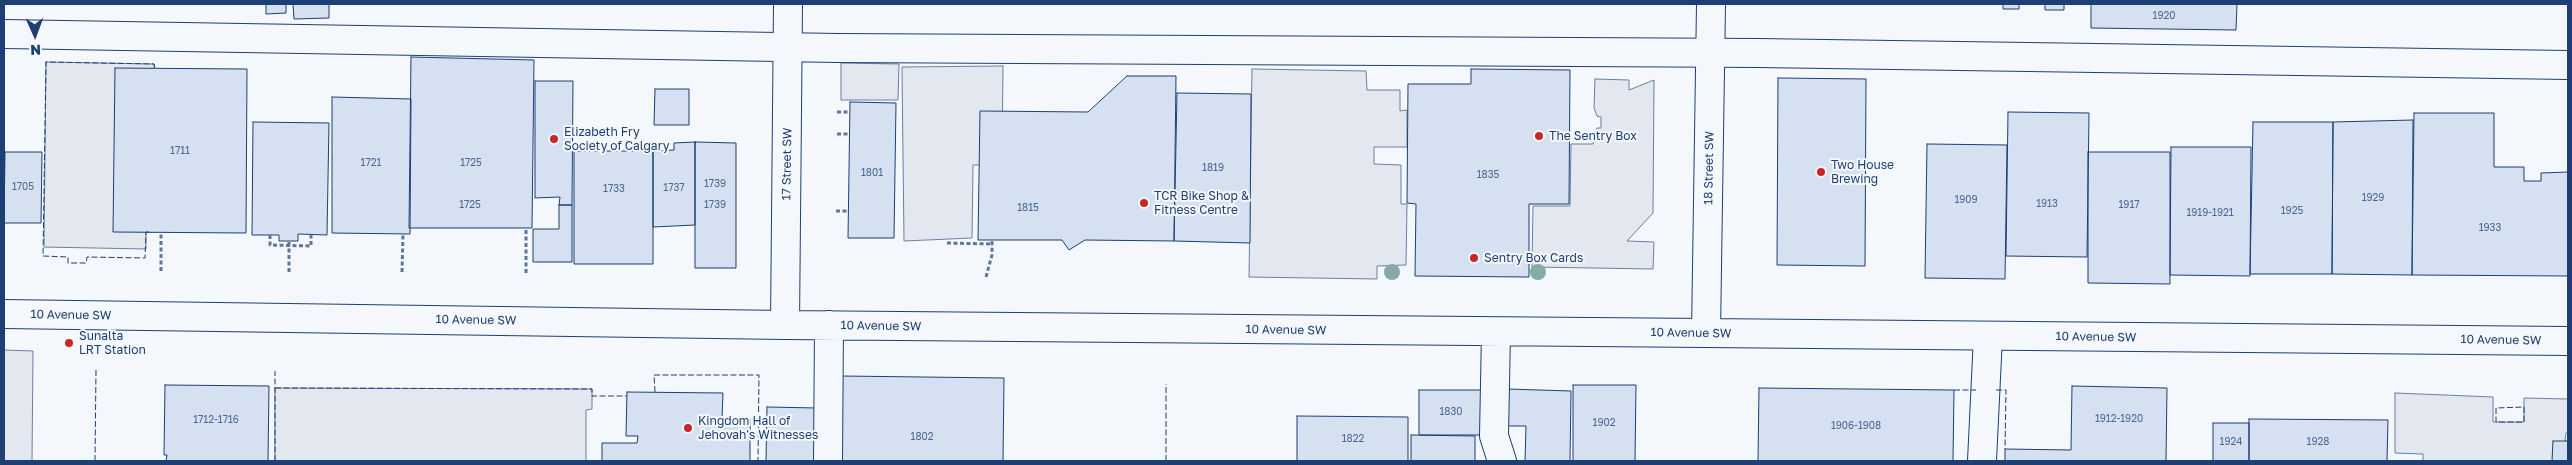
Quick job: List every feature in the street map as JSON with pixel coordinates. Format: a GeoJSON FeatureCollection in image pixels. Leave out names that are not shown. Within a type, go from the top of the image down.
{"type":"FeatureCollection","features":[{"type":"Feature","properties":{"kind":"street","name":"17 Street SW"},"geometry":{"type":"LineString","coordinates":[[784,325],[788,4]]}},
{"type":"Feature","properties":{"kind":"street","name":"18 Street SW"},"geometry":{"type":"LineString","coordinates":[[1706,333],[1711,4]]}},
{"type":"Feature","properties":{"kind":"street"},"geometry":{"type":"LineString","coordinates":[[4,34],[788,47],[1710,54],[2568,65]]}},
{"type":"Feature","properties":{"kind":"street","name":"10 Avenue SW"},"geometry":{"type":"LineString","coordinates":[[4,314],[784,325],[2568,341]]}},
{"type":"Feature","properties":{"kind":"street"},"geometry":{"type":"LineString","coordinates":[[828,461],[829,325]]}},
{"type":"Feature","properties":{"kind":"street"},"geometry":{"type":"LineString","coordinates":[[1496,332],[1494,436],[1502,461]]}},
{"type":"Feature","properties":{"kind":"street"},"geometry":{"type":"LineString","coordinates":[[1982,461],[1988,336]]}},
{"type":"Feature","properties":{"kind":"path"},"geometry":{"type":"LineString","coordinates":[[837,112],[850,112]]}},
{"type":"Feature","properties":{"kind":"path"},"geometry":{"type":"LineString","coordinates":[[837,134],[850,134]]}},
{"type":"Feature","properties":{"kind":"path"},"geometry":{"type":"LineString","coordinates":[[836,211],[849,211]]}},
{"type":"Feature","properties":{"kind":"path"},"geometry":{"type":"LineString","coordinates":[[526,228],[526,274]]}},
{"type":"Feature","properties":{"kind":"path"},"geometry":{"type":"LineString","coordinates":[[161,232],[161,271]]}},
{"type":"Feature","properties":{"kind":"path"},"geometry":{"type":"LineString","coordinates":[[270,235],[270,245],[311,246],[311,234]]}},
{"type":"Feature","properties":{"kind":"path"},"geometry":{"type":"LineString","coordinates":[[402,234],[402,272]]}},
{"type":"Feature","properties":{"kind":"path"},"geometry":{"type":"LineString","coordinates":[[288,272],[289,241]]}},
{"type":"Feature","properties":{"kind":"path"},"geometry":{"type":"LineString","coordinates":[[947,243],[992,242],[992,255],[986,277]]}},
{"type":"Feature","properties":{"kind":"shaded area"},"geometry":{"type":"Polygon","coordinates":[[[46,62],[154,64],[153,232],[146,232],[146,249],[44,247],[46,62]]]}},
{"type":"Feature","properties":{"kind":"shaded area"},"geometry":{"type":"Polygon","coordinates":[[[841,63],[899,64],[898,100],[841,100],[841,63]]]}},
{"type":"Feature","properties":{"kind":"shaded area"},"geometry":{"type":"Polygon","coordinates":[[[1003,66],[1002,165],[973,165],[972,238],[904,241],[902,67],[1003,66]]]}},
{"type":"Feature","properties":{"kind":"shaded area"},"geometry":{"type":"Polygon","coordinates":[[[1252,69],[1366,71],[1367,90],[1400,90],[1400,111],[1407,110],[1407,147],[1374,147],[1374,164],[1401,165],[1401,204],[1407,204],[1406,265],[1377,266],[1377,279],[1249,277],[1252,69]]]}},
{"type":"Feature","properties":{"kind":"shaded area"},"geometry":{"type":"Polygon","coordinates":[[[1595,79],[1629,80],[1629,90],[1654,80],[1653,213],[1627,241],[1654,242],[1653,269],[1532,267],[1533,206],[1570,206],[1571,144],[1593,144],[1597,128],[1601,128],[1601,117],[1597,116],[1594,108],[1595,79]]]}},
{"type":"Feature","properties":{"kind":"shaded area"},"geometry":{"type":"Polygon","coordinates":[[[4,350],[33,351],[32,461],[4,461],[4,350]]]}},
{"type":"Feature","properties":{"kind":"shaded area"},"geometry":{"type":"Polygon","coordinates":[[[275,388],[592,389],[592,409],[586,410],[586,461],[275,461],[275,388]]]}},
{"type":"Feature","properties":{"kind":"shaded area"},"geometry":{"type":"Polygon","coordinates":[[[2395,393],[2493,397],[2493,422],[2524,422],[2524,398],[2568,399],[2568,433],[2566,433],[2565,441],[2568,441],[2568,461],[2423,461],[2423,454],[2395,453],[2395,393]]]}},
{"type":"Feature","properties":{"kind":"building"},"geometry":{"type":"Polygon","coordinates":[[[266,4],[286,4],[286,13],[266,14],[266,4]]]}},
{"type":"Feature","properties":{"kind":"building"},"geometry":{"type":"Polygon","coordinates":[[[293,4],[329,4],[329,18],[294,19],[293,4]]]}},
{"type":"Feature","properties":{"kind":"building"},"geometry":{"type":"Polygon","coordinates":[[[2003,4],[2019,4],[2019,9],[2003,9],[2003,4]]]}},
{"type":"Feature","properties":{"kind":"building"},"geometry":{"type":"Polygon","coordinates":[[[2045,4],[2064,4],[2064,10],[2045,10],[2045,4]]]}},
{"type":"Feature","properties":{"kind":"building"},"geometry":{"type":"Polygon","coordinates":[[[2091,4],[2237,4],[2236,30],[2091,28],[2091,4]]]}},
{"type":"Feature","properties":{"kind":"building"},"geometry":{"type":"Polygon","coordinates":[[[411,57],[534,60],[532,228],[409,228],[411,57]]]}},
{"type":"Feature","properties":{"kind":"building"},"geometry":{"type":"Polygon","coordinates":[[[115,68],[247,69],[246,233],[113,232],[115,68]]]}},
{"type":"Feature","properties":{"kind":"building"},"geometry":{"type":"Polygon","coordinates":[[[1471,69],[1570,70],[1569,204],[1529,204],[1529,277],[1415,276],[1416,204],[1407,203],[1408,84],[1471,84],[1471,69]]]}},
{"type":"Feature","properties":{"kind":"building"},"geometry":{"type":"Polygon","coordinates":[[[1127,76],[1176,76],[1174,241],[1085,240],[1069,250],[1062,240],[978,240],[980,111],[1088,112],[1127,76]]]}},
{"type":"Feature","properties":{"kind":"building","name":"Two House Brewing"},"geometry":{"type":"Polygon","coordinates":[[[1778,78],[1866,79],[1865,266],[1777,265],[1778,78]]]}},
{"type":"Feature","properties":{"kind":"building","name":"Elizabeth Fry Society of Calgary"},"geometry":{"type":"Polygon","coordinates":[[[535,81],[573,81],[572,205],[559,205],[560,197],[535,198],[535,81]]]}},
{"type":"Feature","properties":{"kind":"building"},"geometry":{"type":"Polygon","coordinates":[[[655,89],[689,89],[689,125],[654,125],[655,89]]]}},
{"type":"Feature","properties":{"kind":"building"},"geometry":{"type":"Polygon","coordinates":[[[1177,93],[1251,94],[1250,243],[1174,241],[1177,93]]]}},
{"type":"Feature","properties":{"kind":"building"},"geometry":{"type":"Polygon","coordinates":[[[332,97],[411,99],[410,234],[332,233],[332,97]]]}},
{"type":"Feature","properties":{"kind":"building"},"geometry":{"type":"Polygon","coordinates":[[[850,102],[896,103],[894,238],[848,238],[850,102]]]}},
{"type":"Feature","properties":{"kind":"building"},"geometry":{"type":"Polygon","coordinates":[[[2008,112],[2089,113],[2087,257],[2006,256],[2008,112]]]}},
{"type":"Feature","properties":{"kind":"building"},"geometry":{"type":"Polygon","coordinates":[[[2414,113],[2494,113],[2494,167],[2524,167],[2524,181],[2541,181],[2541,173],[2568,172],[2568,276],[2412,275],[2414,113]]]}},
{"type":"Feature","properties":{"kind":"building"},"geometry":{"type":"Polygon","coordinates":[[[2413,120],[2412,275],[2332,274],[2333,122],[2413,120]]]}},
{"type":"Feature","properties":{"kind":"building"},"geometry":{"type":"Polygon","coordinates":[[[253,122],[329,123],[327,235],[298,234],[298,241],[279,241],[279,235],[252,235],[253,122]]]}},
{"type":"Feature","properties":{"kind":"building"},"geometry":{"type":"Polygon","coordinates":[[[2253,122],[2333,122],[2332,274],[2250,274],[2253,122]]]}},
{"type":"Feature","properties":{"kind":"building"},"geometry":{"type":"Polygon","coordinates":[[[695,142],[695,225],[653,227],[653,151],[674,150],[674,143],[695,142]]]}},
{"type":"Feature","properties":{"kind":"building"},"geometry":{"type":"Polygon","coordinates":[[[695,142],[736,143],[736,268],[695,268],[695,142]]]}},
{"type":"Feature","properties":{"kind":"building"},"geometry":{"type":"Polygon","coordinates":[[[1927,144],[2007,145],[2005,279],[1925,278],[1927,144]]]}},
{"type":"Feature","properties":{"kind":"building"},"geometry":{"type":"Polygon","coordinates":[[[2171,147],[2251,147],[2250,276],[2170,275],[2171,147]]]}},
{"type":"Feature","properties":{"kind":"building"},"geometry":{"type":"Polygon","coordinates":[[[574,151],[653,151],[653,264],[574,264],[574,151]]]}},
{"type":"Feature","properties":{"kind":"building"},"geometry":{"type":"Polygon","coordinates":[[[5,152],[42,152],[41,223],[4,223],[5,152]]]}},
{"type":"Feature","properties":{"kind":"building"},"geometry":{"type":"Polygon","coordinates":[[[2088,152],[2170,152],[2170,284],[2088,283],[2088,152]]]}},
{"type":"Feature","properties":{"kind":"building"},"geometry":{"type":"Polygon","coordinates":[[[559,205],[572,205],[572,262],[533,262],[533,229],[559,229],[559,205]]]}},
{"type":"Feature","properties":{"kind":"building"},"geometry":{"type":"Polygon","coordinates":[[[841,376],[1004,378],[1003,461],[840,461],[841,376]]]}},
{"type":"Feature","properties":{"kind":"building"},"geometry":{"type":"Polygon","coordinates":[[[165,385],[269,386],[268,461],[166,461],[167,455],[164,455],[165,385]]]}},
{"type":"Feature","properties":{"kind":"building"},"geometry":{"type":"Polygon","coordinates":[[[1573,385],[1636,385],[1635,461],[1573,461],[1573,385]]]}},
{"type":"Feature","properties":{"kind":"building"},"geometry":{"type":"Polygon","coordinates":[[[2072,386],[2167,388],[2166,461],[2005,461],[2005,449],[2071,450],[2072,386]]]}},
{"type":"Feature","properties":{"kind":"building"},"geometry":{"type":"Polygon","coordinates":[[[1759,388],[1954,390],[1953,461],[1758,461],[1759,388]]]}},
{"type":"Feature","properties":{"kind":"building"},"geometry":{"type":"Polygon","coordinates":[[[1508,389],[1571,391],[1570,461],[1525,461],[1526,426],[1507,426],[1508,389]]]}},
{"type":"Feature","properties":{"kind":"building"},"geometry":{"type":"Polygon","coordinates":[[[1419,390],[1484,390],[1483,435],[1419,435],[1419,390]]]}},
{"type":"Feature","properties":{"kind":"building","name":"Kingdom Hall of Jehovah's Witnesses"},"geometry":{"type":"Polygon","coordinates":[[[627,392],[723,393],[722,419],[750,419],[750,461],[602,461],[602,443],[637,443],[638,436],[626,436],[627,392]]]}},
{"type":"Feature","properties":{"kind":"building"},"geometry":{"type":"Polygon","coordinates":[[[767,407],[817,408],[816,461],[766,461],[767,407]]]}},
{"type":"Feature","properties":{"kind":"building"},"geometry":{"type":"Polygon","coordinates":[[[1297,416],[1408,417],[1408,461],[1297,461],[1297,416]]]}},
{"type":"Feature","properties":{"kind":"building"},"geometry":{"type":"Polygon","coordinates":[[[2249,419],[2388,420],[2387,461],[2249,461],[2249,419]]]}},
{"type":"Feature","properties":{"kind":"building"},"geometry":{"type":"Polygon","coordinates":[[[2213,423],[2249,423],[2249,461],[2213,461],[2213,423]]]}},
{"type":"Feature","properties":{"kind":"building"},"geometry":{"type":"Polygon","coordinates":[[[1411,435],[1475,436],[1475,461],[1411,461],[1411,435]]]}},
{"type":"Feature","properties":{"kind":"building"},"geometry":{"type":"Polygon","coordinates":[[[2553,441],[2568,441],[2568,461],[2552,461],[2553,441]]]}},
{"type":"Feature","properties":{"kind":"fence"},"geometry":{"type":"LineString","coordinates":[[149,232],[146,232],[145,258],[87,257],[86,263],[68,263],[68,257],[43,256],[46,62],[154,64],[155,68]]}},
{"type":"Feature","properties":{"kind":"fence"},"geometry":{"type":"LineString","coordinates":[[95,461],[96,370]]}},
{"type":"Feature","properties":{"kind":"fence"},"geometry":{"type":"LineString","coordinates":[[275,371],[275,461]]}},
{"type":"Feature","properties":{"kind":"fence"},"geometry":{"type":"LineString","coordinates":[[655,392],[654,375],[759,375],[758,461]]}},
{"type":"Feature","properties":{"kind":"fence"},"geometry":{"type":"LineString","coordinates":[[1166,384],[1166,461]]}},
{"type":"Feature","properties":{"kind":"fence"},"geometry":{"type":"LineString","coordinates":[[275,388],[592,389],[592,396],[627,396]]}},
{"type":"Feature","properties":{"kind":"fence"},"geometry":{"type":"LineString","coordinates":[[1954,390],[1976,390]]}},
{"type":"Feature","properties":{"kind":"fence"},"geometry":{"type":"LineString","coordinates":[[1996,390],[2006,390],[2005,449]]}},
{"type":"Feature","properties":{"kind":"fence"},"geometry":{"type":"LineString","coordinates":[[2524,407],[2524,422],[2496,422],[2496,408],[2524,407]]}},
{"type":"Feature","properties":{"kind":"place","name":"The Sentry Box"},"geometry":{"type":"Point","coordinates":[1539,136]}},
{"type":"Feature","properties":{"kind":"place","name":"Elizabeth Fry Society of Calgary"},"geometry":{"type":"Point","coordinates":[554,139]}},
{"type":"Feature","properties":{"kind":"place","name":"Two House Brewing"},"geometry":{"type":"Point","coordinates":[1821,172]}},
{"type":"Feature","properties":{"kind":"place","name":"TCR Bike Shop & Fitness Centre"},"geometry":{"type":"Point","coordinates":[1144,203]}},
{"type":"Feature","properties":{"kind":"place","name":"Sentry Box Cards"},"geometry":{"type":"Point","coordinates":[1474,258]}},
{"type":"Feature","properties":{"kind":"place","name":"Sunalta LRT Station"},"geometry":{"type":"Point","coordinates":[69,343]}},
{"type":"Feature","properties":{"kind":"place","name":"Kingdom Hall of Jehovah's Witnesses"},"geometry":{"type":"Point","coordinates":[688,428]}}]}
